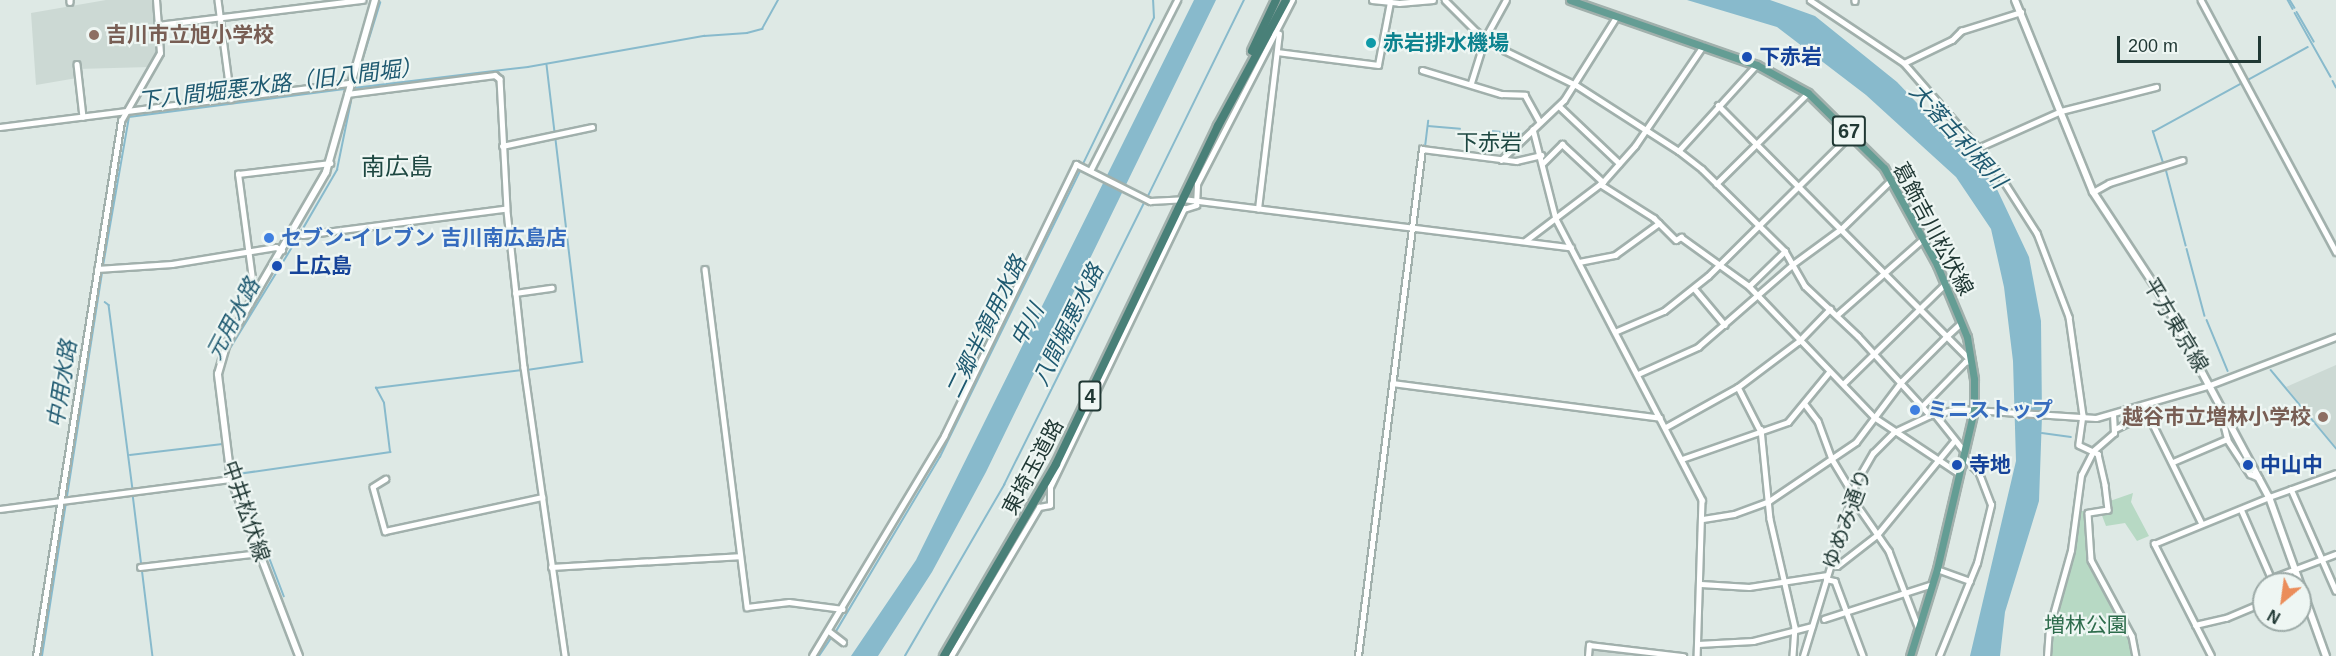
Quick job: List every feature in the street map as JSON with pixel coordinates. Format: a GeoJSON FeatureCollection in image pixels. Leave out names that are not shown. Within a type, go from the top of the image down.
{"type":"FeatureCollection","features":[{"type":"Feature","properties":{"kind":"highway","name":"東埼玉道路"},"geometry":{"type":"LineString","coordinates":[[944,656],[1056,464],[1276,0]]}},
{"type":"Feature","properties":{"kind":"highway","name":"東埼玉道路"},"geometry":{"type":"LineString","coordinates":[[1218,126],[1286,0]]}},
{"type":"Feature","properties":{"kind":"main road","name":"中井松伏線"},"geometry":{"type":"LineString","coordinates":[[299,656],[231,479],[218,368],[227,343],[293,232],[330,163],[350,83],[375,0]]}},
{"type":"Feature","properties":{"kind":"main road","name":"葛飾吉川松伏線"},"geometry":{"type":"LineString","coordinates":[[1570,0],[1757,64],[1808,93],[1852,133],[1892,180],[1946,283],[1963,322],[1972,362],[1974,410],[1937,569],[1920,632],[1910,656]]}},
{"type":"Feature","properties":{"kind":"main road","name":"平方東京線"},"geometry":{"type":"LineString","coordinates":[[2015,0],[2093,192],[2160,294],[2211,385],[2269,497],[2297,569],[2326,656]]}},
{"type":"Feature","properties":{"kind":"street"},"geometry":{"type":"LineString","coordinates":[[36,656],[123,114],[160,54],[156,0]]}},
{"type":"Feature","properties":{"kind":"street"},"geometry":{"type":"LineString","coordinates":[[218,0],[231,99]]}},
{"type":"Feature","properties":{"kind":"street"},"geometry":{"type":"LineString","coordinates":[[158,25],[362,0]]}},
{"type":"Feature","properties":{"kind":"street"},"geometry":{"type":"LineString","coordinates":[[1090,171],[1177,0]]}},
{"type":"Feature","properties":{"kind":"street"},"geometry":{"type":"LineString","coordinates":[[951,656],[1039,507],[1050,505],[1050,487],[1184,209],[1195,207],[1197,184],[1292,0]]}},
{"type":"Feature","properties":{"kind":"street"},"geometry":{"type":"LineString","coordinates":[[1372,0],[1390,2],[1433,0]]}},
{"type":"Feature","properties":{"kind":"street"},"geometry":{"type":"LineString","coordinates":[[1445,0],[1485,38],[1576,85],[1646,132],[1679,151],[1716,183],[1757,226],[1785,251],[1804,286],[1837,315],[1902,381],[1932,414],[1979,473],[1991,505],[1970,581],[1939,656]]}},
{"type":"Feature","properties":{"kind":"street"},"geometry":{"type":"LineString","coordinates":[[1471,83],[1485,38],[1506,0]]}},
{"type":"Feature","properties":{"kind":"street"},"geometry":{"type":"LineString","coordinates":[[1810,0],[1904,63],[1996,169],[2037,233],[2069,317],[2082,420],[2079,445],[2098,454],[2108,510],[2088,513],[2091,560],[2132,636],[2136,656]]}},
{"type":"Feature","properties":{"kind":"street"},"geometry":{"type":"LineString","coordinates":[[2201,0],[2336,252]]}},
{"type":"Feature","properties":{"kind":"street"},"geometry":{"type":"LineString","coordinates":[[1277,52],[1378,65],[1390,2]]}},
{"type":"Feature","properties":{"kind":"street"},"geometry":{"type":"LineString","coordinates":[[1904,63],[1962,31],[2021,12]]}},
{"type":"Feature","properties":{"kind":"street"},"geometry":{"type":"LineString","coordinates":[[1501,160],[1559,106],[1576,85],[1617,16]]}},
{"type":"Feature","properties":{"kind":"street"},"geometry":{"type":"LineString","coordinates":[[1258,208],[1279,34],[1274,32]]}},
{"type":"Feature","properties":{"kind":"street"},"geometry":{"type":"LineString","coordinates":[[1525,241],[1601,183],[1646,132],[1703,45]]}},
{"type":"Feature","properties":{"kind":"street"},"geometry":{"type":"LineString","coordinates":[[77,64],[83,117]]}},
{"type":"Feature","properties":{"kind":"street"},"geometry":{"type":"LineString","coordinates":[[1679,151],[1757,64]]}},
{"type":"Feature","properties":{"kind":"street"},"geometry":{"type":"LineString","coordinates":[[1422,70],[1471,83],[1501,94],[1525,94],[1540,122]]}},
{"type":"Feature","properties":{"kind":"street"},"geometry":{"type":"LineString","coordinates":[[347,94],[495,75],[500,79],[506,210],[515,292],[565,656]]}},
{"type":"Feature","properties":{"kind":"street"},"geometry":{"type":"LineString","coordinates":[[0,127],[123,114],[350,83]]}},
{"type":"Feature","properties":{"kind":"street"},"geometry":{"type":"LineString","coordinates":[[1977,148],[2061,111],[2156,87]]}},
{"type":"Feature","properties":{"kind":"street"},"geometry":{"type":"LineString","coordinates":[[1716,183],[1808,93]]}},
{"type":"Feature","properties":{"kind":"street"},"geometry":{"type":"LineString","coordinates":[[1718,105],[1972,362]]}},
{"type":"Feature","properties":{"kind":"street"},"geometry":{"type":"LineString","coordinates":[[1559,106],[1619,163]]}},
{"type":"Feature","properties":{"kind":"street"},"geometry":{"type":"LineString","coordinates":[[502,146],[592,127]]}},
{"type":"Feature","properties":{"kind":"street"},"geometry":{"type":"LineString","coordinates":[[1533,129],[1556,219],[1617,331],[1702,501],[1697,656]]}},
{"type":"Feature","properties":{"kind":"street"},"geometry":{"type":"LineString","coordinates":[[1617,331],[1664,311],[1694,288],[1852,133]]}},
{"type":"Feature","properties":{"kind":"street"},"geometry":{"type":"LineString","coordinates":[[1543,163],[1562,144],[1601,183],[1659,223],[1676,240],[1681,237],[1749,286],[1798,342],[1828,372],[1844,384],[1874,417],[1937,461],[1960,474]]}},
{"type":"Feature","properties":{"kind":"street"},"geometry":{"type":"LineString","coordinates":[[1358,656],[1422,149],[1516,161],[1541,155]]}},
{"type":"Feature","properties":{"kind":"street"},"geometry":{"type":"LineString","coordinates":[[2093,192],[2109,183],[2183,160]]}},
{"type":"Feature","properties":{"kind":"street"},"geometry":{"type":"LineString","coordinates":[[257,291],[253,286],[238,174],[330,163]]}},
{"type":"Feature","properties":{"kind":"street"},"geometry":{"type":"LineString","coordinates":[[812,656],[843,609],[944,436],[1076,164],[1150,201],[1183,199],[1571,247]]}},
{"type":"Feature","properties":{"kind":"street"},"geometry":{"type":"LineString","coordinates":[[1638,374],[1698,347],[1793,264],[1841,229],[1892,180]]}},
{"type":"Feature","properties":{"kind":"street"},"geometry":{"type":"LineString","coordinates":[[293,232],[303,235],[506,210]]}},
{"type":"Feature","properties":{"kind":"street"},"geometry":{"type":"LineString","coordinates":[[1579,262],[1615,255],[1659,223]]}},
{"type":"Feature","properties":{"kind":"street"},"geometry":{"type":"LineString","coordinates":[[1837,315],[1923,239]]}},
{"type":"Feature","properties":{"kind":"street"},"geometry":{"type":"LineString","coordinates":[[97,269],[172,264],[276,247],[282,250]]}},
{"type":"Feature","properties":{"kind":"street"},"geometry":{"type":"LineString","coordinates":[[1749,286],[1785,251]]}},
{"type":"Feature","properties":{"kind":"street"},"geometry":{"type":"LineString","coordinates":[[705,268],[747,607],[789,602],[843,609]]}},
{"type":"Feature","properties":{"kind":"street"},"geometry":{"type":"LineString","coordinates":[[1844,384],[1946,283]]}},
{"type":"Feature","properties":{"kind":"street"},"geometry":{"type":"LineString","coordinates":[[515,292],[552,288]]}},
{"type":"Feature","properties":{"kind":"street"},"geometry":{"type":"LineString","coordinates":[[1694,288],[1725,325]]}},
{"type":"Feature","properties":{"kind":"street"},"geometry":{"type":"LineString","coordinates":[[1666,427],[1738,387],[1798,342],[1830,309]]}},
{"type":"Feature","properties":{"kind":"street"},"geometry":{"type":"LineString","coordinates":[[1703,519],[1734,514],[1769,501],[1856,442],[1902,381],[1963,322]]}},
{"type":"Feature","properties":{"kind":"street","name":"ゆめみ通り"},"geometry":{"type":"LineString","coordinates":[[1803,656],[1852,492],[1867,462],[1894,432],[1932,414],[1974,410],[2074,420],[2113,415],[2211,385],[2336,337]]}},
{"type":"Feature","properties":{"kind":"street"},"geometry":{"type":"LineString","coordinates":[[1924,405],[1966,362],[1972,362]]}},
{"type":"Feature","properties":{"kind":"street"},"geometry":{"type":"LineString","coordinates":[[1682,459],[1761,429],[1788,422],[1805,404],[1828,372]]}},
{"type":"Feature","properties":{"kind":"street"},"geometry":{"type":"LineString","coordinates":[[1392,383],[1660,418]]}},
{"type":"Feature","properties":{"kind":"street"},"geometry":{"type":"LineString","coordinates":[[1738,387],[1761,429],[1769,501],[1783,581],[1795,627],[1793,656]]}},
{"type":"Feature","properties":{"kind":"street"},"geometry":{"type":"LineString","coordinates":[[2219,403],[2227,439],[2250,474],[2259,478]]}},
{"type":"Feature","properties":{"kind":"street"},"geometry":{"type":"LineString","coordinates":[[1805,404],[1818,421],[1832,459],[1852,492]]}},
{"type":"Feature","properties":{"kind":"street"},"geometry":{"type":"LineString","coordinates":[[2144,406],[2202,524]]}},
{"type":"Feature","properties":{"kind":"street"},"geometry":{"type":"LineString","coordinates":[[2047,656],[2049,629],[2071,550],[2081,475],[2093,452],[2115,429],[2148,413]]}},
{"type":"Feature","properties":{"kind":"street"},"geometry":{"type":"LineString","coordinates":[[2113,415],[2115,429]]}},
{"type":"Feature","properties":{"kind":"street"},"geometry":{"type":"LineString","coordinates":[[2173,462],[2227,439]]}},
{"type":"Feature","properties":{"kind":"street"},"geometry":{"type":"LineString","coordinates":[[1830,565],[1837,566],[1877,535],[1954,441]]}},
{"type":"Feature","properties":{"kind":"street"},"geometry":{"type":"LineString","coordinates":[[2211,656],[2154,546],[2269,497],[2336,473]]}},
{"type":"Feature","properties":{"kind":"street"},"geometry":{"type":"LineString","coordinates":[[0,509],[231,479]]}},
{"type":"Feature","properties":{"kind":"street"},"geometry":{"type":"LineString","coordinates":[[386,479],[373,487],[385,531],[542,497]]}},
{"type":"Feature","properties":{"kind":"street"},"geometry":{"type":"LineString","coordinates":[[2291,489],[2336,591]]}},
{"type":"Feature","properties":{"kind":"street"},"geometry":{"type":"LineString","coordinates":[[1850,500],[1855,502],[1889,551],[1920,632]]}},
{"type":"Feature","properties":{"kind":"street"},"geometry":{"type":"LineString","coordinates":[[2241,509],[2269,572]]}},
{"type":"Feature","properties":{"kind":"street"},"geometry":{"type":"LineString","coordinates":[[140,567],[259,553]]}},
{"type":"Feature","properties":{"kind":"street"},"geometry":{"type":"LineString","coordinates":[[2291,572],[2336,554]]}},
{"type":"Feature","properties":{"kind":"street"},"geometry":{"type":"LineString","coordinates":[[551,567],[739,556]]}},
{"type":"Feature","properties":{"kind":"street"},"geometry":{"type":"LineString","coordinates":[[1937,569],[1970,581]]}},
{"type":"Feature","properties":{"kind":"street"},"geometry":{"type":"LineString","coordinates":[[1701,584],[1749,587],[1827,577],[1835,581],[1863,656]]}},
{"type":"Feature","properties":{"kind":"street"},"geometry":{"type":"LineString","coordinates":[[1824,619],[1933,584]]}},
{"type":"Feature","properties":{"kind":"street"},"geometry":{"type":"LineString","coordinates":[[2195,625],[2226,618],[2252,607]]}},
{"type":"Feature","properties":{"kind":"street"},"geometry":{"type":"LineString","coordinates":[[1698,644],[1753,641],[1795,627],[1812,626]]}},
{"type":"Feature","properties":{"kind":"street"},"geometry":{"type":"LineString","coordinates":[[829,631],[843,642]]}},
{"type":"Feature","properties":{"kind":"street"},"geometry":{"type":"LineString","coordinates":[[1588,656],[1589,645],[1683,656]]}},
{"type":"Feature","properties":{"kind":"shaded area","name":"吉川市立旭小学校"},"geometry":{"type":"Polygon","coordinates":[[[106,0],[153,0],[157,57],[150,67],[77,69],[77,78],[36,85],[31,13],[106,0]]]}},
{"type":"Feature","properties":{"kind":"shaded area","name":"越谷市立増林小学校"},"geometry":{"type":"Polygon","coordinates":[[[2336,365],[2336,447],[2286,387],[2336,365]]]}},
{"type":"Feature","properties":{"kind":"shaded area"},"geometry":{"type":"Polygon","coordinates":[[[1593,648],[1657,656],[1591,656],[1593,648]]]}},
{"type":"Feature","properties":{"kind":"green space"},"geometry":{"type":"Polygon","coordinates":[[[2133,493],[2131,502],[2149,536],[2137,541],[2125,523],[2106,526],[2101,513],[2110,510],[2110,501],[2133,493]]]}},
{"type":"Feature","properties":{"kind":"green space","name":"増林公園"},"geometry":{"type":"Polygon","coordinates":[[[2080,511],[2085,511],[2093,574],[2129,637],[2134,656],[2049,656],[2080,511]]]}},
{"type":"Feature","properties":{"kind":"water"},"geometry":{"type":"Polygon","coordinates":[[[1194,0],[1216,0],[986,472],[932,572],[878,656],[851,656],[916,560],[1194,0]]]}},
{"type":"Feature","properties":{"kind":"water"},"geometry":{"type":"Polygon","coordinates":[[[1687,0],[1770,0],[1815,16],[1897,82],[1995,185],[2029,257],[2041,321],[2042,416],[2039,501],[2005,612],[2000,656],[1970,656],[2016,461],[2013,361],[2004,287],[1991,229],[1956,177],[1866,95],[1777,27],[1687,0]]]}},
{"type":"Feature","properties":{"kind":"waterway","name":"下八間堀悪水路（旧八間堀）"},"geometry":{"type":"LineString","coordinates":[[354,88],[528,67],[704,36],[747,33],[762,29],[778,0]]}},
{"type":"Feature","properties":{"kind":"waterway","name":"二郷半領用水路"},"geometry":{"type":"LineString","coordinates":[[1083,164],[1154,18],[1153,0]]}},
{"type":"Feature","properties":{"kind":"waterway","name":"八間堀悪水路"},"geometry":{"type":"LineString","coordinates":[[1148,196],[1244,0]]}},
{"type":"Feature","properties":{"kind":"waterway"},"geometry":{"type":"LineString","coordinates":[[2288,0],[2293,9]]}},
{"type":"Feature","properties":{"kind":"waterway"},"geometry":{"type":"LineString","coordinates":[[2290,0],[2295,8]]}},
{"type":"Feature","properties":{"kind":"waterway","name":"元用水路"},"geometry":{"type":"LineString","coordinates":[[355,84],[380,3]]}},
{"type":"Feature","properties":{"kind":"waterway"},"geometry":{"type":"LineString","coordinates":[[2297,12],[2314,42]]}},
{"type":"Feature","properties":{"kind":"waterway"},"geometry":{"type":"LineString","coordinates":[[2295,13],[2331,77]]}},
{"type":"Feature","properties":{"kind":"waterway"},"geometry":{"type":"LineString","coordinates":[[2248,80],[2308,47]]}},
{"type":"Feature","properties":{"kind":"waterway"},"geometry":{"type":"LineString","coordinates":[[547,65],[555,132]]}},
{"type":"Feature","properties":{"kind":"waterway"},"geometry":{"type":"LineString","coordinates":[[2333,81],[2336,87]]}},
{"type":"Feature","properties":{"kind":"waterway"},"geometry":{"type":"LineString","coordinates":[[2163,163],[2153,132],[2242,83]]}},
{"type":"Feature","properties":{"kind":"waterway","name":"下八間堀悪水路（旧八間堀）"},"geometry":{"type":"LineString","coordinates":[[103,266],[129,117],[346,89]]}},
{"type":"Feature","properties":{"kind":"waterway","name":"元用水路"},"geometry":{"type":"LineString","coordinates":[[301,232],[337,170],[351,101]]}},
{"type":"Feature","properties":{"kind":"waterway","name":"中用水路"},"geometry":{"type":"LineString","coordinates":[[110,178],[119,117]]}},
{"type":"Feature","properties":{"kind":"waterway"},"geometry":{"type":"LineString","coordinates":[[1425,147],[1428,121]]}},
{"type":"Feature","properties":{"kind":"waterway"},"geometry":{"type":"LineString","coordinates":[[1428,126],[1460,129]]}},
{"type":"Feature","properties":{"kind":"waterway"},"geometry":{"type":"LineString","coordinates":[[1491,131],[1524,134]]}},
{"type":"Feature","properties":{"kind":"waterway"},"geometry":{"type":"LineString","coordinates":[[527,370],[582,362],[555,137]]}},
{"type":"Feature","properties":{"kind":"waterway"},"geometry":{"type":"LineString","coordinates":[[1415,225],[1425,152]]}},
{"type":"Feature","properties":{"kind":"waterway","name":"二郷半領用水路"},"geometry":{"type":"LineString","coordinates":[[835,633],[940,457],[1081,169]]}},
{"type":"Feature","properties":{"kind":"waterway"},"geometry":{"type":"LineString","coordinates":[[2166,169],[2186,245]]}},
{"type":"Feature","properties":{"kind":"waterway","name":"八間堀悪水路"},"geometry":{"type":"LineString","coordinates":[[905,656],[1004,485],[1145,201]]}},
{"type":"Feature","properties":{"kind":"waterway"},"geometry":{"type":"LineString","coordinates":[[1406,304],[1415,231]]}},
{"type":"Feature","properties":{"kind":"waterway","name":"元用水路"},"geometry":{"type":"LineString","coordinates":[[226,355],[299,236]]}},
{"type":"Feature","properties":{"kind":"waterway","name":"中用水路"},"geometry":{"type":"LineString","coordinates":[[80,368],[100,239]]}},
{"type":"Feature","properties":{"kind":"waterway"},"geometry":{"type":"LineString","coordinates":[[2187,249],[2205,316]]}},
{"type":"Feature","properties":{"kind":"waterway","name":"下八間堀悪水路（旧八間堀）"},"geometry":{"type":"LineString","coordinates":[[42,656],[102,271]]}},
{"type":"Feature","properties":{"kind":"waterway"},"geometry":{"type":"LineString","coordinates":[[105,302],[109,305],[133,489]]}},
{"type":"Feature","properties":{"kind":"waterway"},"geometry":{"type":"LineString","coordinates":[[1396,381],[1405,309]]}},
{"type":"Feature","properties":{"kind":"waterway"},"geometry":{"type":"LineString","coordinates":[[2207,320],[2228,371]]}},
{"type":"Feature","properties":{"kind":"waterway"},"geometry":{"type":"LineString","coordinates":[[238,474],[390,452],[384,403],[376,388],[522,370]]}},
{"type":"Feature","properties":{"kind":"waterway"},"geometry":{"type":"LineString","coordinates":[[2271,370],[2336,448]]}},
{"type":"Feature","properties":{"kind":"waterway"},"geometry":{"type":"LineString","coordinates":[[527,372],[539,459]]}},
{"type":"Feature","properties":{"kind":"waterway"},"geometry":{"type":"LineString","coordinates":[[1386,459],[1395,386]]}},
{"type":"Feature","properties":{"kind":"waterway"},"geometry":{"type":"LineString","coordinates":[[2042,433],[2071,437]]}},
{"type":"Feature","properties":{"kind":"waterway"},"geometry":{"type":"LineString","coordinates":[[130,455],[224,444]]}},
{"type":"Feature","properties":{"kind":"waterway","name":"元用水路"},"geometry":{"type":"LineString","coordinates":[[231,457],[284,596]]}},
{"type":"Feature","properties":{"kind":"waterway"},"geometry":{"type":"LineString","coordinates":[[1376,537],[1385,463]]}},
{"type":"Feature","properties":{"kind":"waterway"},"geometry":{"type":"LineString","coordinates":[[133,494],[153,656]]}},
{"type":"Feature","properties":{"kind":"waterway"},"geometry":{"type":"LineString","coordinates":[[1366,614],[1376,541]]}},
{"type":"Feature","properties":{"kind":"waterway"},"geometry":{"type":"LineString","coordinates":[[1361,656],[1366,618]]}},
{"type":"Feature","properties":{"kind":"waterway","name":"二郷半領用水路"},"geometry":{"type":"LineString","coordinates":[[819,656],[832,637]]}},
{"type":"Feature","properties":{"kind":"place","name":"吉川市立旭小学校"},"geometry":{"type":"Point","coordinates":[94,35]}},
{"type":"Feature","properties":{"kind":"place","name":"赤岩排水機場"},"geometry":{"type":"Point","coordinates":[1371,43]}},
{"type":"Feature","properties":{"kind":"place","name":"下赤岩"},"geometry":{"type":"Point","coordinates":[1747,57]}},
{"type":"Feature","properties":{"kind":"place","name":"セブン-イレブン 吉川南広島店"},"geometry":{"type":"Point","coordinates":[269,238]}},
{"type":"Feature","properties":{"kind":"place","name":"上広島"},"geometry":{"type":"Point","coordinates":[277,266]}},
{"type":"Feature","properties":{"kind":"place","name":"ミニストップ"},"geometry":{"type":"Point","coordinates":[1915,410]}},
{"type":"Feature","properties":{"kind":"place","name":"越谷市立増林小学校"},"geometry":{"type":"Point","coordinates":[2323,417]}},
{"type":"Feature","properties":{"kind":"place","name":"寺地"},"geometry":{"type":"Point","coordinates":[1957,465]}},
{"type":"Feature","properties":{"kind":"place","name":"中山中"},"geometry":{"type":"Point","coordinates":[2248,465]}},
{"type":"Feature","properties":{"kind":"district","name":"下赤岩"},"geometry":{"type":"Point","coordinates":[1489,143]}},
{"type":"Feature","properties":{"kind":"district","name":"南広島"},"geometry":{"type":"Point","coordinates":[397,167]}},
{"type":"Feature","properties":{"kind":"water label","name":"大落古利根川"},"geometry":{"type":"Point","coordinates":[1958,136]}},
{"type":"Feature","properties":{"kind":"water label","name":"中川"},"geometry":{"type":"Point","coordinates":[1027,325]}}]}
